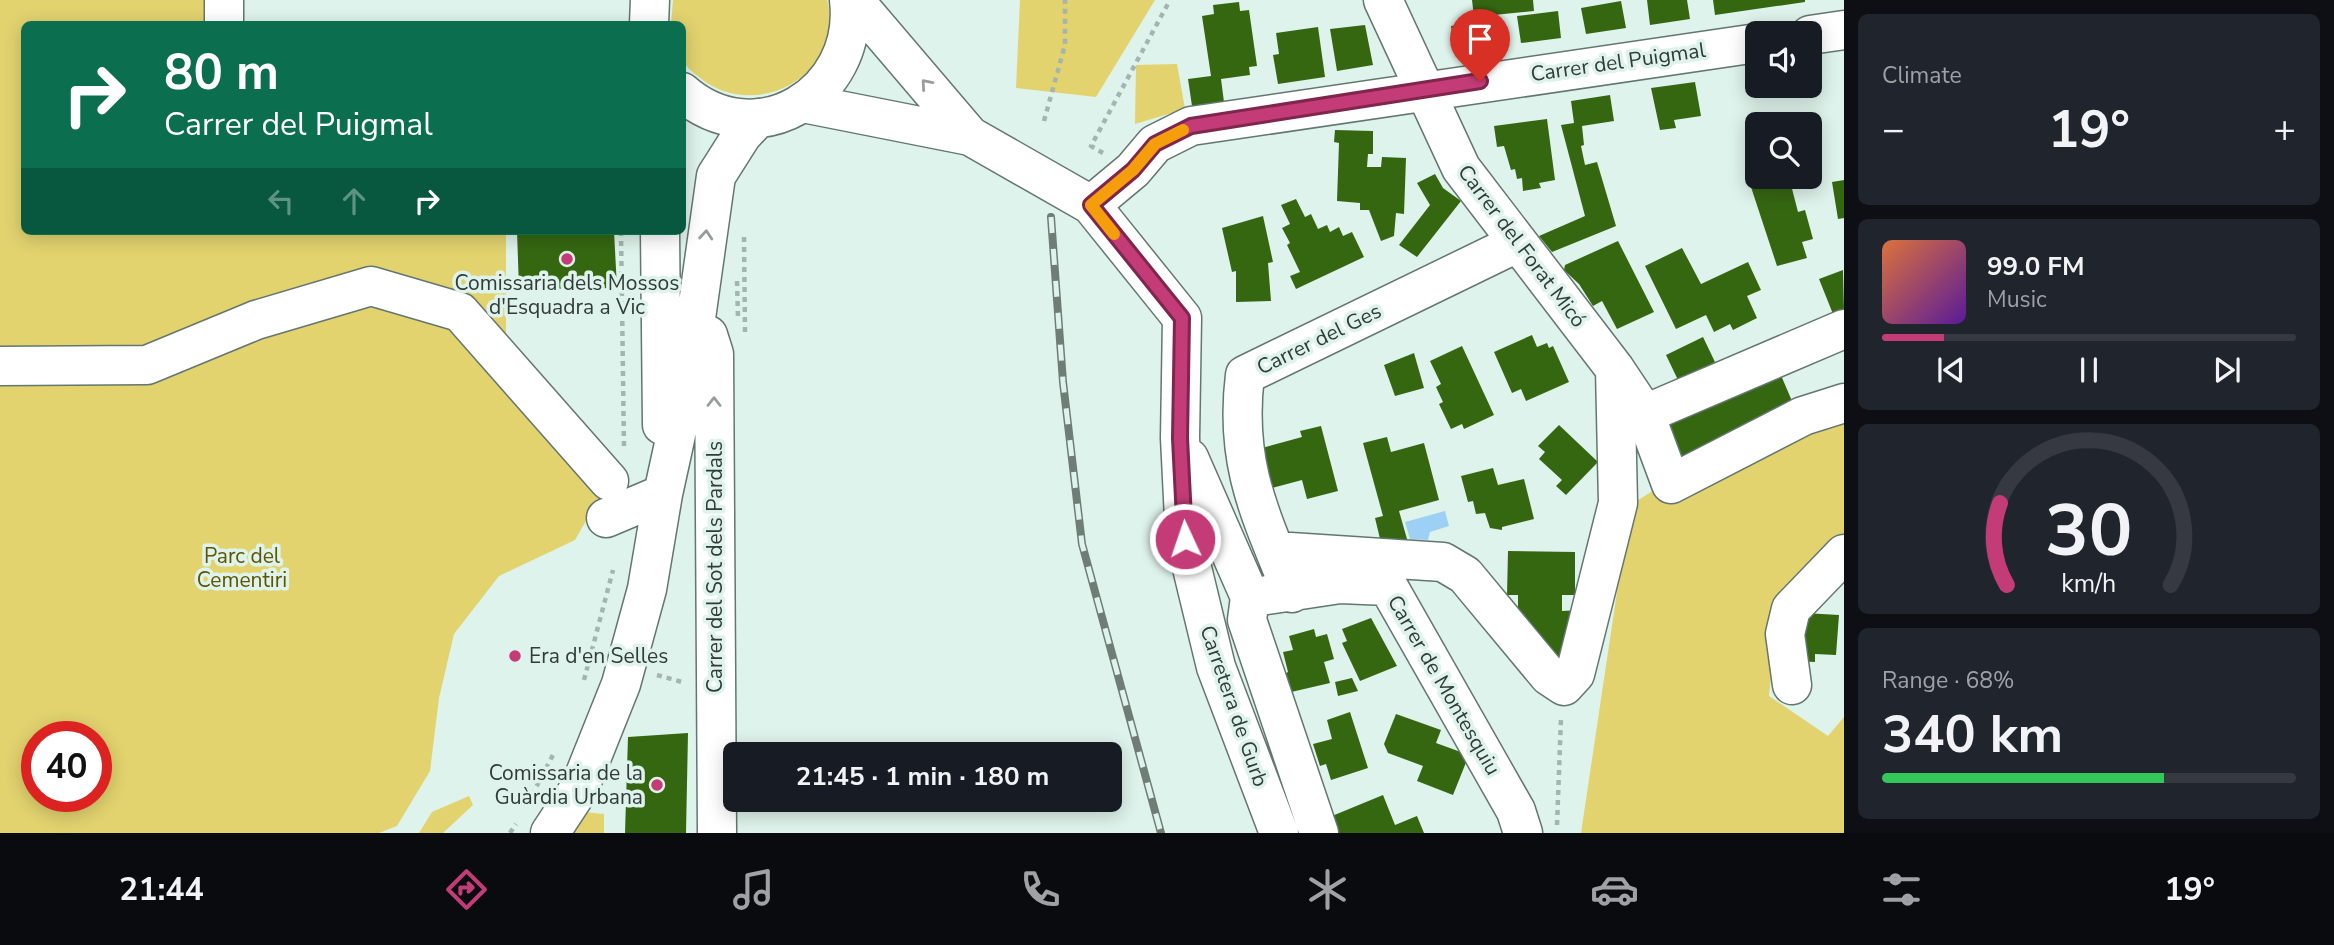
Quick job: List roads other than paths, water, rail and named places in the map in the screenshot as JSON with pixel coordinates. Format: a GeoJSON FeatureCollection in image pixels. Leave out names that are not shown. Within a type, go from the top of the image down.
{"type":"FeatureCollection","features":[{"type":"Feature","properties":{"kind":"street"},"geometry":{"type":"LineString","coordinates":[[224,0],[224,21]]}},
{"type":"Feature","properties":{"kind":"street"},"geometry":{"type":"LineString","coordinates":[[649,21],[650,0]]}},
{"type":"Feature","properties":{"kind":"street"},"geometry":{"type":"LineString","coordinates":[[686,95],[709,110],[733,117],[758,118],[781,114],[803,103],[831,78],[842,60],[849,40],[851,0]]}},
{"type":"Feature","properties":{"kind":"street","name":"Carretera de Gurb"},"geometry":{"type":"LineString","coordinates":[[851,0],[970,136]]}},
{"type":"Feature","properties":{"kind":"street","name":"Carrer del Forat Micó"},"geometry":{"type":"LineString","coordinates":[[1383,0],[1461,168],[1615,369],[1645,414],[1671,484],[1803,416],[1844,403]]}},
{"type":"Feature","properties":{"kind":"street"},"geometry":{"type":"LineString","coordinates":[[1822,33],[1844,30]]}},
{"type":"Feature","properties":{"kind":"street","name":"Carrer del Puigmal"},"geometry":{"type":"LineString","coordinates":[[1091,205],[1133,170],[1155,144],[1191,126],[1425,89],[1745,45]]}},
{"type":"Feature","properties":{"kind":"street","name":"Carretera de Gurb"},"geometry":{"type":"LineString","coordinates":[[803,103],[970,136],[1091,205],[1182,318],[1180,438],[1185,539],[1216,667],[1279,833]]}},
{"type":"Feature","properties":{"kind":"street"},"geometry":{"type":"LineString","coordinates":[[550,833],[579,789],[621,684],[647,589],[663,494],[687,389],[716,176],[742,135],[758,118]]}},
{"type":"Feature","properties":{"kind":"street"},"geometry":{"type":"LineString","coordinates":[[660,235],[663,494]]}},
{"type":"Feature","properties":{"kind":"street","name":"Carrer del Ges"},"geometry":{"type":"LineString","coordinates":[[1292,593],[1255,500],[1242,445],[1241,410],[1245,375],[1517,243]]}},
{"type":"Feature","properties":{"kind":"street"},"geometry":{"type":"LineString","coordinates":[[0,366],[147,365],[256,320],[371,286],[460,313],[608,499],[663,494]]}},
{"type":"Feature","properties":{"kind":"street","name":"Carrer del Sot dels Pardals"},"geometry":{"type":"LineString","coordinates":[[699,303],[713,354],[716,833]]}},
{"type":"Feature","properties":{"kind":"street"},"geometry":{"type":"LineString","coordinates":[[1645,414],[1844,329]]}},
{"type":"Feature","properties":{"kind":"street"},"geometry":{"type":"LineString","coordinates":[[1275,551],[1443,562],[1465,575],[1549,676],[1564,687],[1576,674],[1618,503],[1615,369]]}},
{"type":"Feature","properties":{"kind":"street"},"geometry":{"type":"LineString","coordinates":[[1180,438],[1250,597],[1247,620],[1319,833]]}},
{"type":"Feature","properties":{"kind":"street"},"geometry":{"type":"LineString","coordinates":[[1792,685],[1785,634],[1791,609],[1844,554]]}},
{"type":"Feature","properties":{"kind":"street","name":"Carrer de Montesquiu"},"geometry":{"type":"LineString","coordinates":[[1250,597],[1340,584],[1388,586],[1516,811],[1523,833]]}},
{"type":"Feature","properties":{"kind":"water"},"geometry":{"type":"Polygon","coordinates":[[[1445,511],[1449,526],[1430,532],[1428,540],[1410,539],[1405,522],[1445,511]]]}},
{"type":"Feature","properties":{"kind":"railway"},"geometry":{"type":"LineString","coordinates":[[1051,217],[1063,382],[1082,544],[1161,833]]}},
{"type":"Feature","properties":{"kind":"place","name":"Comissaria dels Mossos d'Esquadra a Vic"},"geometry":{"type":"Point","coordinates":[567,259]}},
{"type":"Feature","properties":{"kind":"place","name":"Era d'en Selles"},"geometry":{"type":"Point","coordinates":[515,656]}},
{"type":"Feature","properties":{"kind":"place","name":"Comissaria de la Guàrdia Urbana"},"geometry":{"type":"Point","coordinates":[657,785]}},
{"type":"Feature","properties":{"kind":"park label","name":"Parc del Cementiri"},"geometry":{"type":"Point","coordinates":[242,568]}}]}
